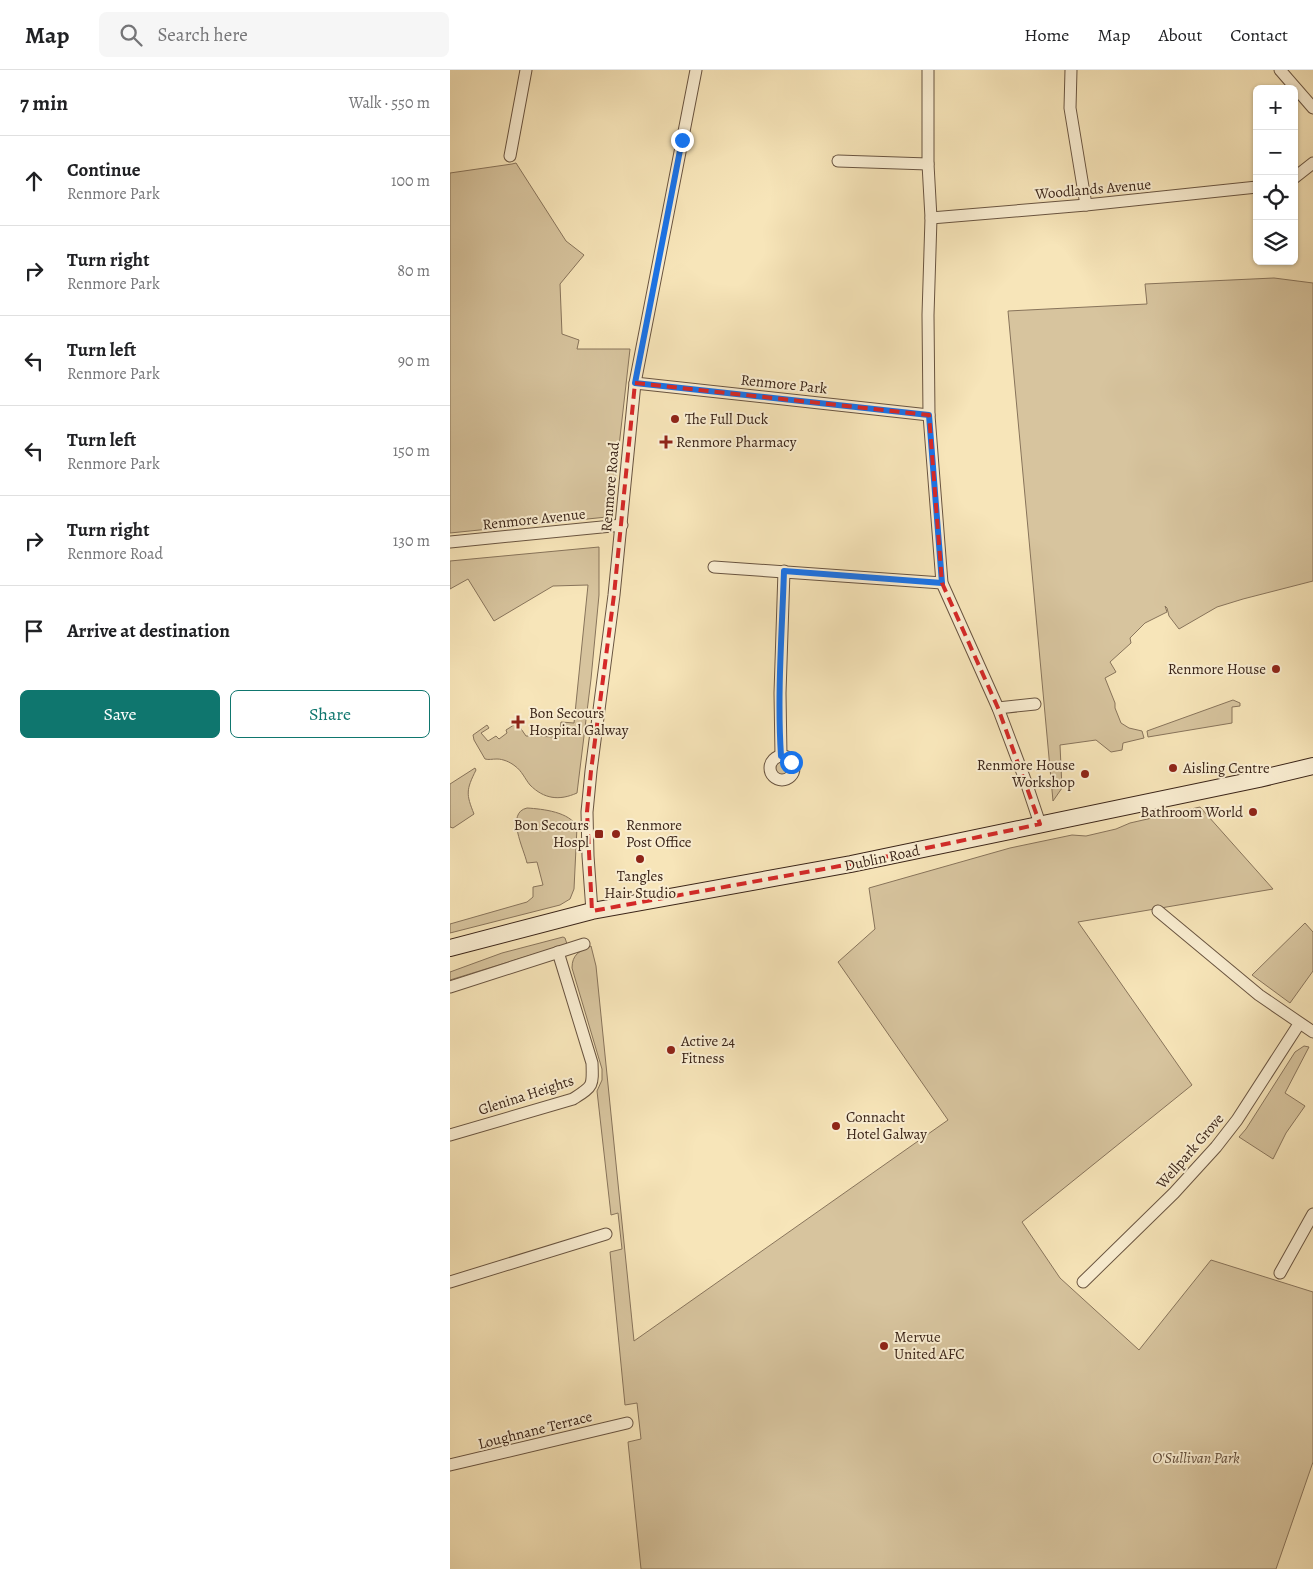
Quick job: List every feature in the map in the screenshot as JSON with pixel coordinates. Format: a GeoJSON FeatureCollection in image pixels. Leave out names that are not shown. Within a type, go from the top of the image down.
{"type":"FeatureCollection","features":[{"type":"Feature","properties":{"kind":"main road","name":"Dublin Road"},"geometry":{"type":"LineString","coordinates":[[450,948],[592,911],[843,866],[1313,766]]}},
{"type":"Feature","properties":{"kind":"street"},"geometry":{"type":"LineString","coordinates":[[510,156],[526,70]]}},
{"type":"Feature","properties":{"kind":"street","name":"Renmore Road"},"geometry":{"type":"LineString","coordinates":[[592,911],[588,856],[589,788],[622,525],[635,383],[696,70]]}},
{"type":"Feature","properties":{"kind":"street"},"geometry":{"type":"LineString","coordinates":[[928,70],[928,164],[931,218],[928,315],[929,415],[942,583],[998,708],[1040,824]]}},
{"type":"Feature","properties":{"kind":"street"},"geometry":{"type":"LineString","coordinates":[[1071,70],[1070,108],[1086,205]]}},
{"type":"Feature","properties":{"kind":"street"},"geometry":{"type":"LineString","coordinates":[[1280,70],[1313,108]]}},
{"type":"Feature","properties":{"kind":"street"},"geometry":{"type":"LineString","coordinates":[[838,161],[928,164]]}},
{"type":"Feature","properties":{"kind":"street"},"geometry":{"type":"LineString","coordinates":[[1298,175],[1313,163]]}},
{"type":"Feature","properties":{"kind":"street","name":"Woodlands Avenue"},"geometry":{"type":"LineString","coordinates":[[931,218],[1086,205],[1253,187]]}},
{"type":"Feature","properties":{"kind":"street","name":"Renmore Park"},"geometry":{"type":"LineString","coordinates":[[635,383],[929,415]]}},
{"type":"Feature","properties":{"kind":"street","name":"Renmore Avenue"},"geometry":{"type":"LineString","coordinates":[[450,542],[622,525]]}},
{"type":"Feature","properties":{"kind":"street"},"geometry":{"type":"LineString","coordinates":[[714,567],[942,583]]}},
{"type":"Feature","properties":{"kind":"street"},"geometry":{"type":"LineString","coordinates":[[781,756],[780,693],[784,571]]}},
{"type":"Feature","properties":{"kind":"street"},"geometry":{"type":"LineString","coordinates":[[998,708],[1035,704]]}},
{"type":"Feature","properties":{"kind":"street"},"geometry":{"type":"LineString","coordinates":[[1158,911],[1255,992],[1313,1032]]}},
{"type":"Feature","properties":{"kind":"street"},"geometry":{"type":"LineString","coordinates":[[450,987],[584,944]]}},
{"type":"Feature","properties":{"kind":"street","name":"Glenina Heights"},"geometry":{"type":"LineString","coordinates":[[450,1135],[573,1099],[589,1089],[593,1081],[592,1063],[558,952]]}},
{"type":"Feature","properties":{"kind":"street","name":"Wellpark Grove"},"geometry":{"type":"LineString","coordinates":[[1084,1282],[1174,1193],[1216,1147],[1238,1120],[1299,1024]]}},
{"type":"Feature","properties":{"kind":"street"},"geometry":{"type":"LineString","coordinates":[[1280,1273],[1311,1221]]}},
{"type":"Feature","properties":{"kind":"street"},"geometry":{"type":"LineString","coordinates":[[450,1282],[606,1234]]}},
{"type":"Feature","properties":{"kind":"street","name":"Loughnane Terrace"},"geometry":{"type":"LineString","coordinates":[[450,1465],[627,1423]]}},
{"type":"Feature","properties":{"kind":"highlighted area"},"geometry":{"type":"Polygon","coordinates":[[[635,383],[929,415],[942,583],[998,708],[1040,824],[851,864],[592,911],[587,812],[614,595],[635,383]]]}},
{"type":"Feature","properties":{"kind":"green space"},"geometry":{"type":"Polygon","coordinates":[[[516,163],[566,241],[584,255],[560,284],[562,334],[579,340],[577,349],[630,349],[612,508],[607,517],[450,533],[450,173],[516,163]]]}},
{"type":"Feature","properties":{"kind":"green space"},"geometry":{"type":"Polygon","coordinates":[[[1274,278],[1313,283],[1313,581],[1217,607],[1179,629],[1169,616],[1165,606],[1167,612],[1145,623],[1130,638],[1131,643],[1110,662],[1116,672],[1105,678],[1121,723],[1129,728],[1142,731],[1144,738],[1123,743],[1122,750],[1111,752],[1096,740],[1060,745],[1062,788],[1053,801],[1008,311],[1147,304],[1145,284],[1274,278]]]}},
{"type":"Feature","properties":{"kind":"green space"},"geometry":{"type":"Polygon","coordinates":[[[599,547],[599,595],[577,793],[558,798],[546,796],[535,790],[520,770],[511,763],[499,759],[485,759],[473,735],[487,725],[489,728],[481,733],[488,741],[496,736],[499,739],[507,733],[506,730],[517,723],[526,736],[559,737],[561,722],[574,723],[588,585],[553,586],[494,621],[468,579],[450,589],[450,561],[599,547]]]}},
{"type":"Feature","properties":{"kind":"green space"},"geometry":{"type":"Polygon","coordinates":[[[1233,700],[1240,703],[1240,706],[1232,707],[1232,723],[1148,737],[1147,731],[1233,700]]]}},
{"type":"Feature","properties":{"kind":"green space"},"geometry":{"type":"Polygon","coordinates":[[[781,760],[789,768],[781,776],[773,768],[781,760]]]}},
{"type":"Feature","properties":{"kind":"green space"},"geometry":{"type":"Polygon","coordinates":[[[475,768],[476,770],[470,782],[468,792],[474,814],[453,828],[450,827],[450,784],[475,768]]]}},
{"type":"Feature","properties":{"kind":"green space","name":"O'Sullivan Park"},"geometry":{"type":"Polygon","coordinates":[[[1200,807],[1273,889],[1078,922],[1192,1085],[1022,1222],[1060,1278],[1139,1350],[1211,1260],[1313,1292],[1313,1462],[1276,1569],[641,1569],[628,1442],[641,1439],[637,1403],[625,1405],[610,1252],[622,1249],[618,1213],[611,1215],[597,1091],[602,1080],[602,1069],[572,968],[575,956],[580,951],[591,946],[596,966],[634,1341],[948,1120],[838,962],[875,929],[869,888],[1010,848],[1072,835],[1086,836],[1116,829],[1130,823],[1200,807]]]}},
{"type":"Feature","properties":{"kind":"green space"},"geometry":{"type":"Polygon","coordinates":[[[527,808],[548,810],[562,815],[577,827],[574,889],[570,899],[560,905],[450,933],[450,924],[527,902],[533,897],[533,887],[543,885],[537,862],[527,863],[518,832],[517,817],[521,811],[527,808]]]}},
{"type":"Feature","properties":{"kind":"green space"},"geometry":{"type":"Polygon","coordinates":[[[1305,923],[1313,932],[1313,971],[1290,1003],[1252,975],[1305,923]]]}},
{"type":"Feature","properties":{"kind":"green space"},"geometry":{"type":"Polygon","coordinates":[[[563,937],[567,944],[450,980],[450,972],[502,953],[563,937]]]}},
{"type":"Feature","properties":{"kind":"green space"},"geometry":{"type":"Polygon","coordinates":[[[1304,1046],[1309,1047],[1285,1093],[1305,1106],[1286,1133],[1273,1159],[1239,1137],[1295,1052],[1304,1046]]]}},
{"type":"Feature","properties":{"kind":"place","name":"The Full Duck"},"geometry":{"type":"Point","coordinates":[675,419]}},
{"type":"Feature","properties":{"kind":"place","name":"Renmore Pharmacy"},"geometry":{"type":"Point","coordinates":[666,442]}},
{"type":"Feature","properties":{"kind":"place","name":"Renmore House"},"geometry":{"type":"Point","coordinates":[1276,669]}},
{"type":"Feature","properties":{"kind":"place","name":"Bon Secours Hospital Galway"},"geometry":{"type":"Point","coordinates":[518,722]}},
{"type":"Feature","properties":{"kind":"place","name":"Aisling Centre"},"geometry":{"type":"Point","coordinates":[1173,768]}},
{"type":"Feature","properties":{"kind":"place","name":"Renmore House Workshop"},"geometry":{"type":"Point","coordinates":[1085,774]}},
{"type":"Feature","properties":{"kind":"place","name":"Bathroom World"},"geometry":{"type":"Point","coordinates":[1253,812]}},
{"type":"Feature","properties":{"kind":"place","name":"Bon Secours Hospl"},"geometry":{"type":"Point","coordinates":[599,834]}},
{"type":"Feature","properties":{"kind":"place","name":"Renmore Post Office"},"geometry":{"type":"Point","coordinates":[616,834]}},
{"type":"Feature","properties":{"kind":"place","name":"Tangles Hair Studio"},"geometry":{"type":"Point","coordinates":[640,859]}},
{"type":"Feature","properties":{"kind":"place","name":"Active 24 Fitness"},"geometry":{"type":"Point","coordinates":[671,1050]}},
{"type":"Feature","properties":{"kind":"place","name":"Connacht Hotel Galway"},"geometry":{"type":"Point","coordinates":[836,1126]}},
{"type":"Feature","properties":{"kind":"place","name":"Mervue United AFC"},"geometry":{"type":"Point","coordinates":[884,1346]}},
{"type":"Feature","properties":{"kind":"route"},"geometry":{"type":"LineString","coordinates":[[682,140],[635,383],[929,415],[942,583],[784,571],[780,746],[781,756],[791,762]]}}]}
